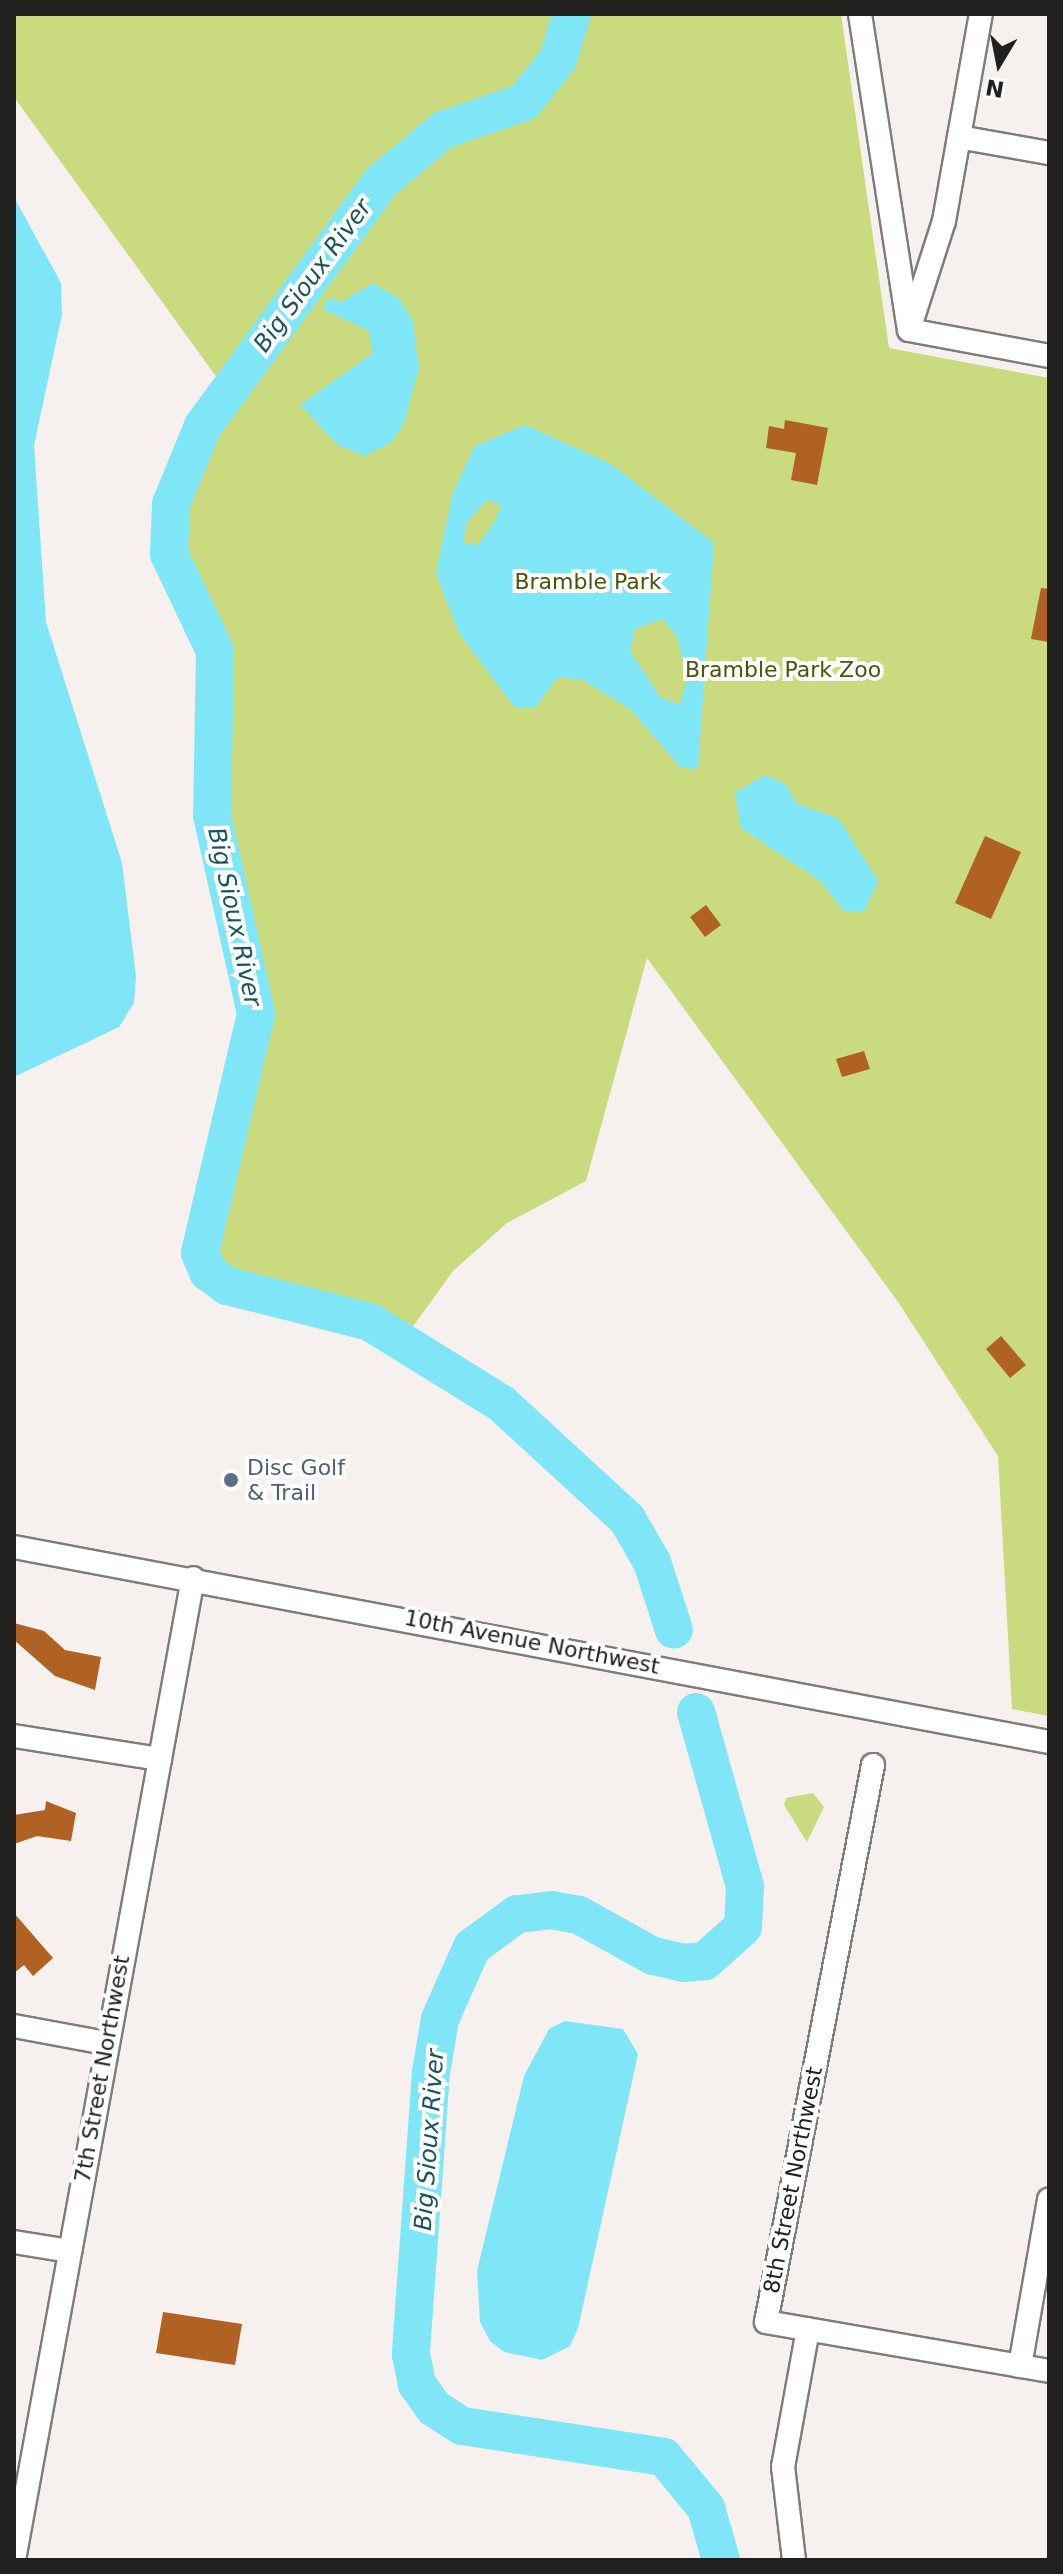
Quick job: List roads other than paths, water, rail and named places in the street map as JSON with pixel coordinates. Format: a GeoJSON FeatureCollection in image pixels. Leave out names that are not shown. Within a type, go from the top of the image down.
{"type":"FeatureCollection","features":[{"type":"Feature","properties":{"kind":"street"},"geometry":{"type":"LineString","coordinates":[[860,14],[909,330]]}},
{"type":"Feature","properties":{"kind":"street"},"geometry":{"type":"LineString","coordinates":[[909,330],[944,221],[981,14]]}},
{"type":"Feature","properties":{"kind":"street"},"geometry":{"type":"LineString","coordinates":[[959,137],[1049,153]]}},
{"type":"Feature","properties":{"kind":"street"},"geometry":{"type":"LineString","coordinates":[[909,330],[1049,356]]}},
{"type":"Feature","properties":{"kind":"street","name":"10th Avenue Northwest"},"geometry":{"type":"LineString","coordinates":[[14,1547],[193,1578],[1049,1742]]}},
{"type":"Feature","properties":{"kind":"street","name":"7th Street Northwest"},"geometry":{"type":"LineString","coordinates":[[14,2560],[193,1578]]}},
{"type":"Feature","properties":{"kind":"street"},"geometry":{"type":"LineString","coordinates":[[14,1736],[160,1759]]}},
{"type":"Feature","properties":{"kind":"street","name":"8th Street Northwest"},"geometry":{"type":"LineString","coordinates":[[808,2329],[766,2322],[873,1765]]}},
{"type":"Feature","properties":{"kind":"street"},"geometry":{"type":"LineString","coordinates":[[14,2026],[106,2043]]}},
{"type":"Feature","properties":{"kind":"street"},"geometry":{"type":"LineString","coordinates":[[1020,2366],[1049,2200]]}},
{"type":"Feature","properties":{"kind":"street"},"geometry":{"type":"LineString","coordinates":[[14,2242],[70,2251]]}},
{"type":"Feature","properties":{"kind":"street"},"geometry":{"type":"LineString","coordinates":[[794,2560],[783,2467],[808,2329],[1049,2371]]}},
{"type":"Feature","properties":{"kind":"water"},"geometry":{"type":"Polygon","coordinates":[[[14,197],[61,283],[62,314],[34,445],[46,622],[122,863],[136,977],[134,1003],[119,1027],[14,1077],[14,197]]]}},
{"type":"Feature","properties":{"kind":"water"},"geometry":{"type":"Polygon","coordinates":[[[373,283],[399,299],[413,321],[419,368],[404,423],[392,442],[365,456],[338,445],[300,405],[373,353],[369,331],[323,309],[328,298],[341,302],[373,283]]]}},
{"type":"Feature","properties":{"kind":"water"},"geometry":{"type":"Polygon","coordinates":[[[525,425],[611,464],[714,543],[698,769],[681,768],[631,710],[583,680],[558,677],[535,708],[515,708],[459,633],[436,573],[453,492],[475,446],[525,425]],[[487,500],[467,522],[463,543],[478,545],[495,521],[501,505],[487,500]],[[662,619],[635,629],[630,651],[660,697],[680,705],[687,678],[677,636],[662,619]]]}},
{"type":"Feature","properties":{"kind":"water"},"geometry":{"type":"Polygon","coordinates":[[[765,775],[786,784],[796,803],[839,819],[878,881],[865,911],[844,911],[819,880],[741,828],[735,793],[765,775]]]}},
{"type":"Feature","properties":{"kind":"water"},"geometry":{"type":"Polygon","coordinates":[[[565,2021],[623,2029],[638,2054],[578,2328],[570,2346],[542,2360],[504,2352],[490,2341],[480,2322],[477,2271],[524,2076],[549,2029],[565,2021]]]}},
{"type":"Feature","properties":{"kind":"waterway","name":"Big Sioux River"},"geometry":{"type":"LineString","coordinates":[[572,14],[558,59],[524,102],[443,130],[381,182],[203,426],[171,504],[169,554],[215,651],[212,815],[256,1014],[200,1253],[208,1272],[227,1286],[370,1322],[502,1404],[627,1519],[652,1562],[674,1630]]}},
{"type":"Feature","properties":{"kind":"waterway","name":"Big Sioux River"},"geometry":{"type":"LineString","coordinates":[[696,1712],[745,1886],[743,1927],[705,1961],[684,1963],[653,1956],[579,1915],[552,1910],[517,1914],[472,1947],[440,2019],[431,2072],[411,2354],[417,2384],[434,2408],[462,2426],[664,2457],[706,2508],[721,2560]]}},
{"type":"Feature","properties":{"kind":"place","name":"Disc Golf & Trail"},"geometry":{"type":"Point","coordinates":[231,1480]}},
{"type":"Feature","properties":{"kind":"park label","name":"Bramble Park"},"geometry":{"type":"Point","coordinates":[588,582]}},
{"type":"Feature","properties":{"kind":"park label","name":"Bramble Park Zoo"},"geometry":{"type":"Point","coordinates":[783,670]}}]}
